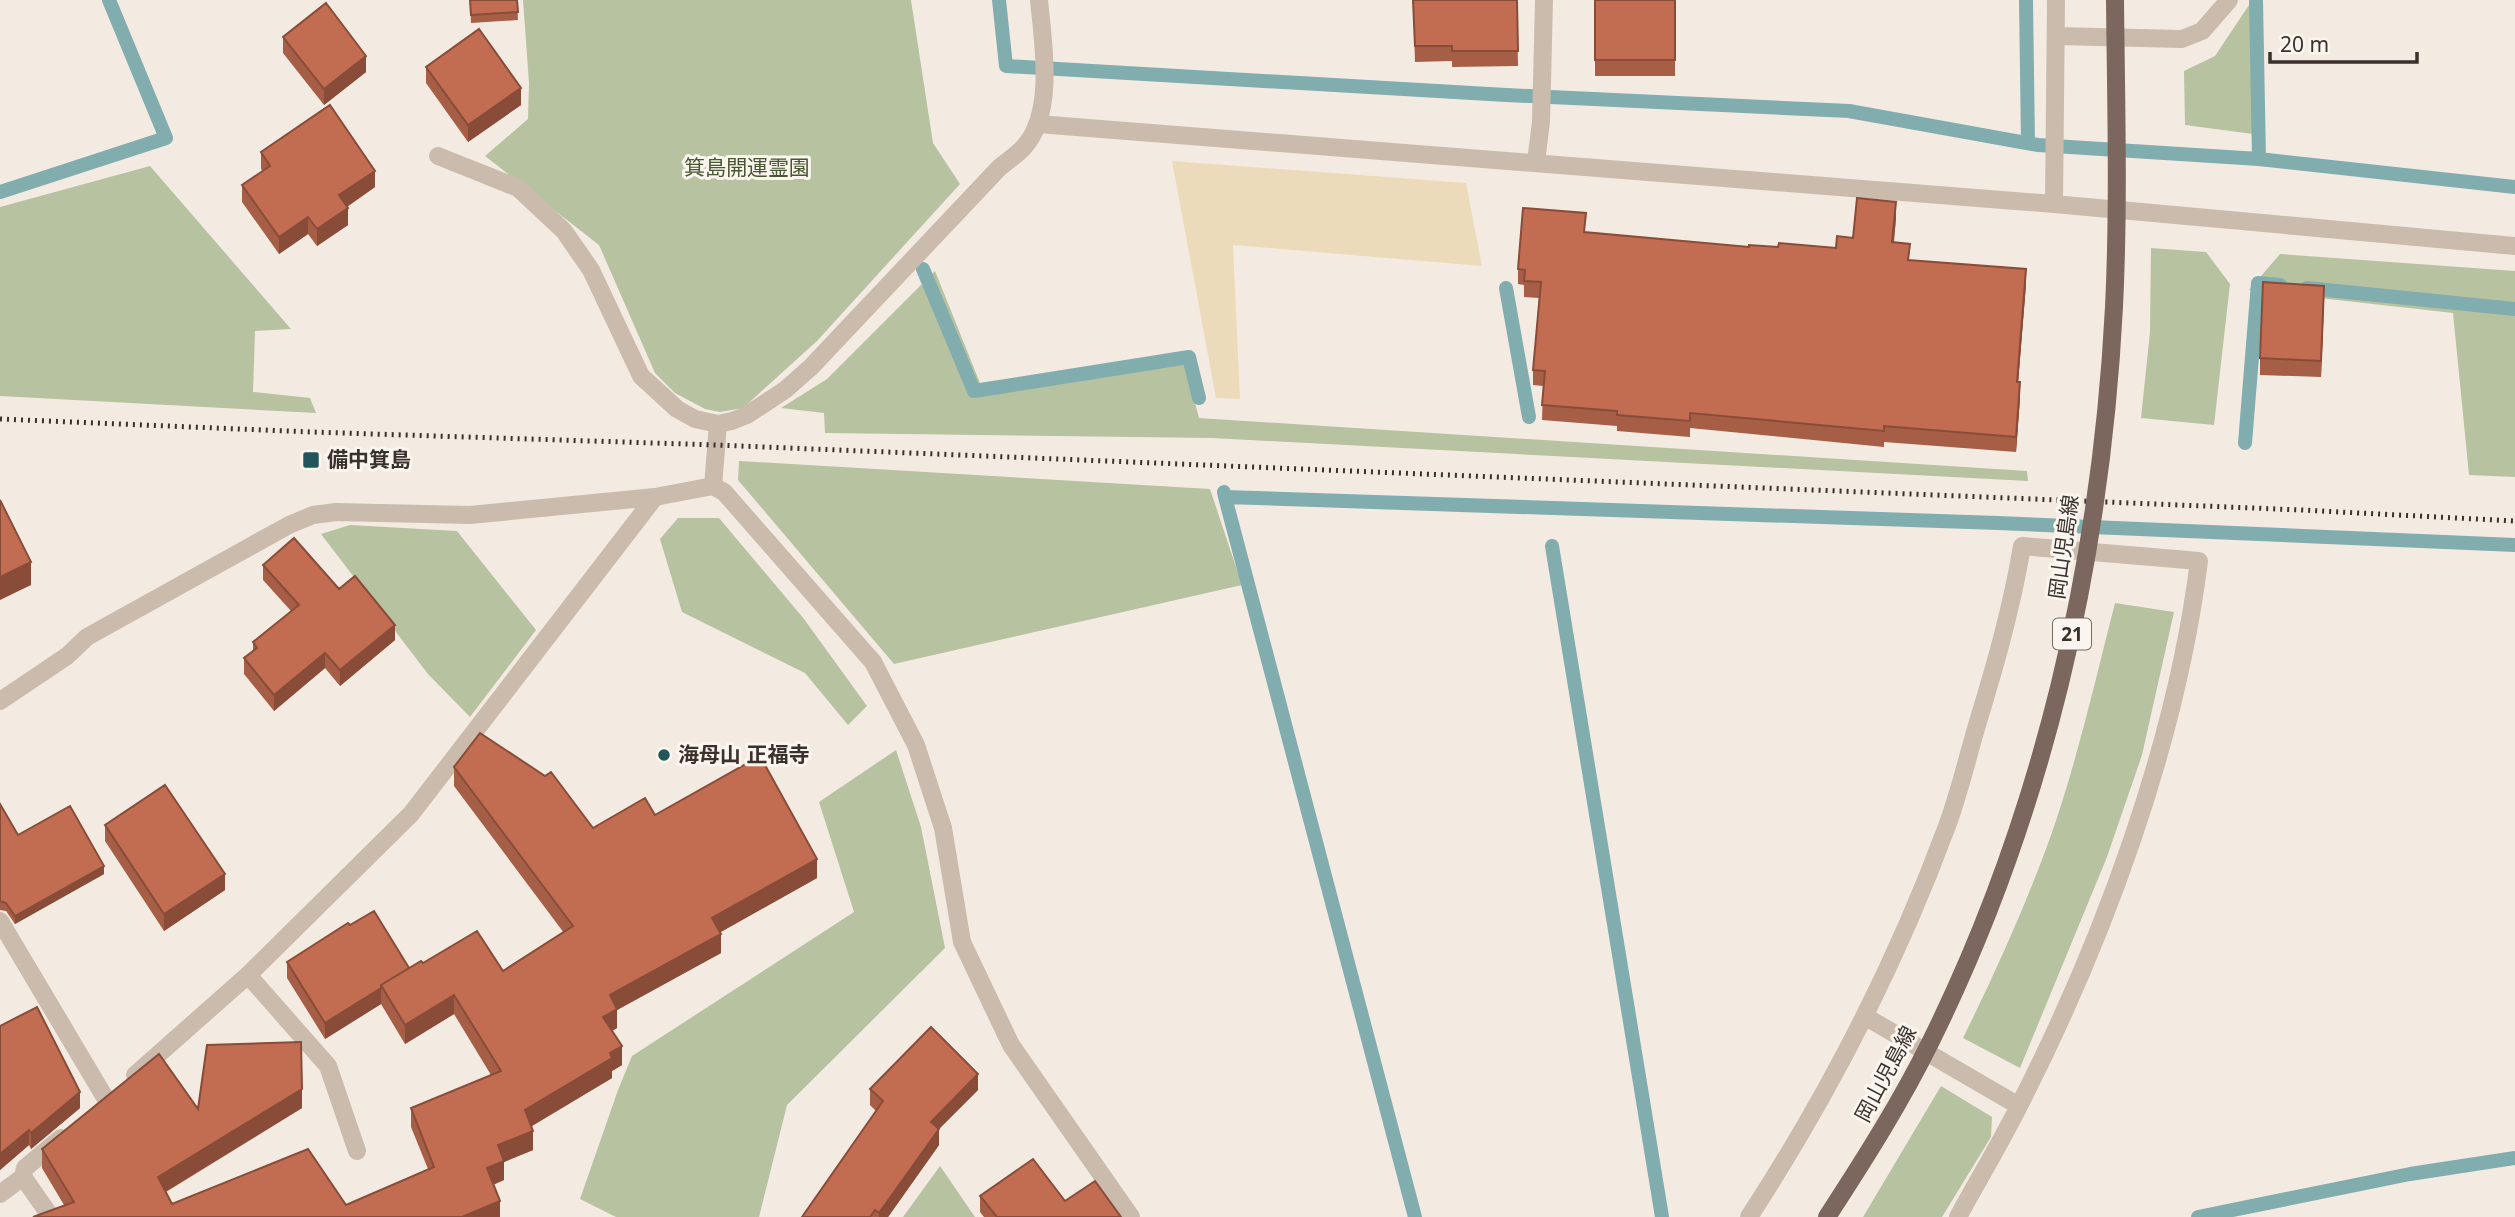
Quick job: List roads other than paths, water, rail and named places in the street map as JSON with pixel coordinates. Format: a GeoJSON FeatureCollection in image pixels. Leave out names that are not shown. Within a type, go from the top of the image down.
{"type":"FeatureCollection","features":[{"type":"Feature","properties":{"kind":"main road","name":"岡山児島線"},"geometry":{"type":"LineString","coordinates":[[1828,1217],[1931,1041],[1966,962],[2007,858],[2037,770],[2061,685],[2083,586],[2105,415],[2114,308],[2115,0]]}},
{"type":"Feature","properties":{"kind":"street"},"geometry":{"type":"LineString","coordinates":[[438,156],[518,188],[564,231],[591,270],[642,376],[677,409],[695,419],[718,424],[747,415],[785,390],[811,367],[999,168],[1023,148],[1038,124],[1044,96],[1039,0]]}},
{"type":"Feature","properties":{"kind":"street"},"geometry":{"type":"LineString","coordinates":[[1536,162],[1541,122],[1544,0]]}},
{"type":"Feature","properties":{"kind":"street"},"geometry":{"type":"LineString","coordinates":[[2054,204],[2056,0]]}},
{"type":"Feature","properties":{"kind":"street"},"geometry":{"type":"LineString","coordinates":[[2056,36],[2182,38],[2202,31],[2229,0]]}},
{"type":"Feature","properties":{"kind":"street"},"geometry":{"type":"LineString","coordinates":[[1038,124],[2054,204],[2515,246]]}},
{"type":"Feature","properties":{"kind":"street"},"geometry":{"type":"LineString","coordinates":[[713,486],[718,424]]}},
{"type":"Feature","properties":{"kind":"street"},"geometry":{"type":"LineString","coordinates":[[0,701],[67,656],[87,637],[289,525],[313,515],[336,512],[470,515],[655,497],[713,486],[724,492],[873,662],[916,745],[939,816],[962,942],[1011,1045],[1131,1217]]}},
{"type":"Feature","properties":{"kind":"street"},"geometry":{"type":"LineString","coordinates":[[0,921],[112,1096],[248,975],[411,814],[655,497]]}},
{"type":"Feature","properties":{"kind":"street"},"geometry":{"type":"LineString","coordinates":[[1749,1217],[1794,1146],[1866,1017],[1907,926],[1948,825],[2013,601],[2022,546],[2199,561],[2192,616],[2164,737],[2126,855],[2067,1006],[2019,1106],[1958,1217]]}},
{"type":"Feature","properties":{"kind":"street"},"geometry":{"type":"LineString","coordinates":[[248,975],[328,1066],[357,1151]]}},
{"type":"Feature","properties":{"kind":"street"},"geometry":{"type":"LineString","coordinates":[[1866,1017],[2019,1106]]}},
{"type":"Feature","properties":{"kind":"street"},"geometry":{"type":"LineString","coordinates":[[0,1194],[23,1177],[25,1168],[76,1126]]}},
{"type":"Feature","properties":{"kind":"street"},"geometry":{"type":"LineString","coordinates":[[23,1177],[51,1217]]}},
{"type":"Feature","properties":{"kind":"waterway"},"geometry":{"type":"LineString","coordinates":[[0,192],[166,138],[109,0]]}},
{"type":"Feature","properties":{"kind":"waterway"},"geometry":{"type":"LineString","coordinates":[[999,0],[1006,66],[1506,95],[1849,111],[2038,145],[2259,159],[2515,187]]}},
{"type":"Feature","properties":{"kind":"waterway"},"geometry":{"type":"LineString","coordinates":[[2026,0],[2028,143]]}},
{"type":"Feature","properties":{"kind":"waterway"},"geometry":{"type":"LineString","coordinates":[[2256,0],[2259,159]]}},
{"type":"Feature","properties":{"kind":"waterway"},"geometry":{"type":"LineString","coordinates":[[923,269],[974,391],[1189,357],[1199,398]]}},
{"type":"Feature","properties":{"kind":"waterway"},"geometry":{"type":"LineString","coordinates":[[2245,443],[2258,283],[2280,285]]}},
{"type":"Feature","properties":{"kind":"waterway"},"geometry":{"type":"LineString","coordinates":[[1506,288],[1529,417]]}},
{"type":"Feature","properties":{"kind":"waterway"},"geometry":{"type":"LineString","coordinates":[[2307,288],[2515,309]]}},
{"type":"Feature","properties":{"kind":"waterway"},"geometry":{"type":"LineString","coordinates":[[1224,492],[1225,497],[1998,523],[2515,545]]}},
{"type":"Feature","properties":{"kind":"waterway"},"geometry":{"type":"LineString","coordinates":[[1225,497],[1415,1217]]}},
{"type":"Feature","properties":{"kind":"waterway"},"geometry":{"type":"LineString","coordinates":[[1552,546],[1662,1217]]}},
{"type":"Feature","properties":{"kind":"waterway"},"geometry":{"type":"LineString","coordinates":[[2198,1217],[2410,1174],[2515,1158]]}},
{"type":"Feature","properties":{"kind":"railway"},"geometry":{"type":"LineString","coordinates":[[0,419],[716,445],[2515,521]]}},
{"type":"Feature","properties":{"kind":"place","name":"備中箕島"},"geometry":{"type":"Point","coordinates":[311,460]}},
{"type":"Feature","properties":{"kind":"place","name":"海母山 正福寺"},"geometry":{"type":"Point","coordinates":[664,755]}},
{"type":"Feature","properties":{"kind":"park label","name":"箕島開運霊園"},"geometry":{"type":"Point","coordinates":[747,168]}}]}
